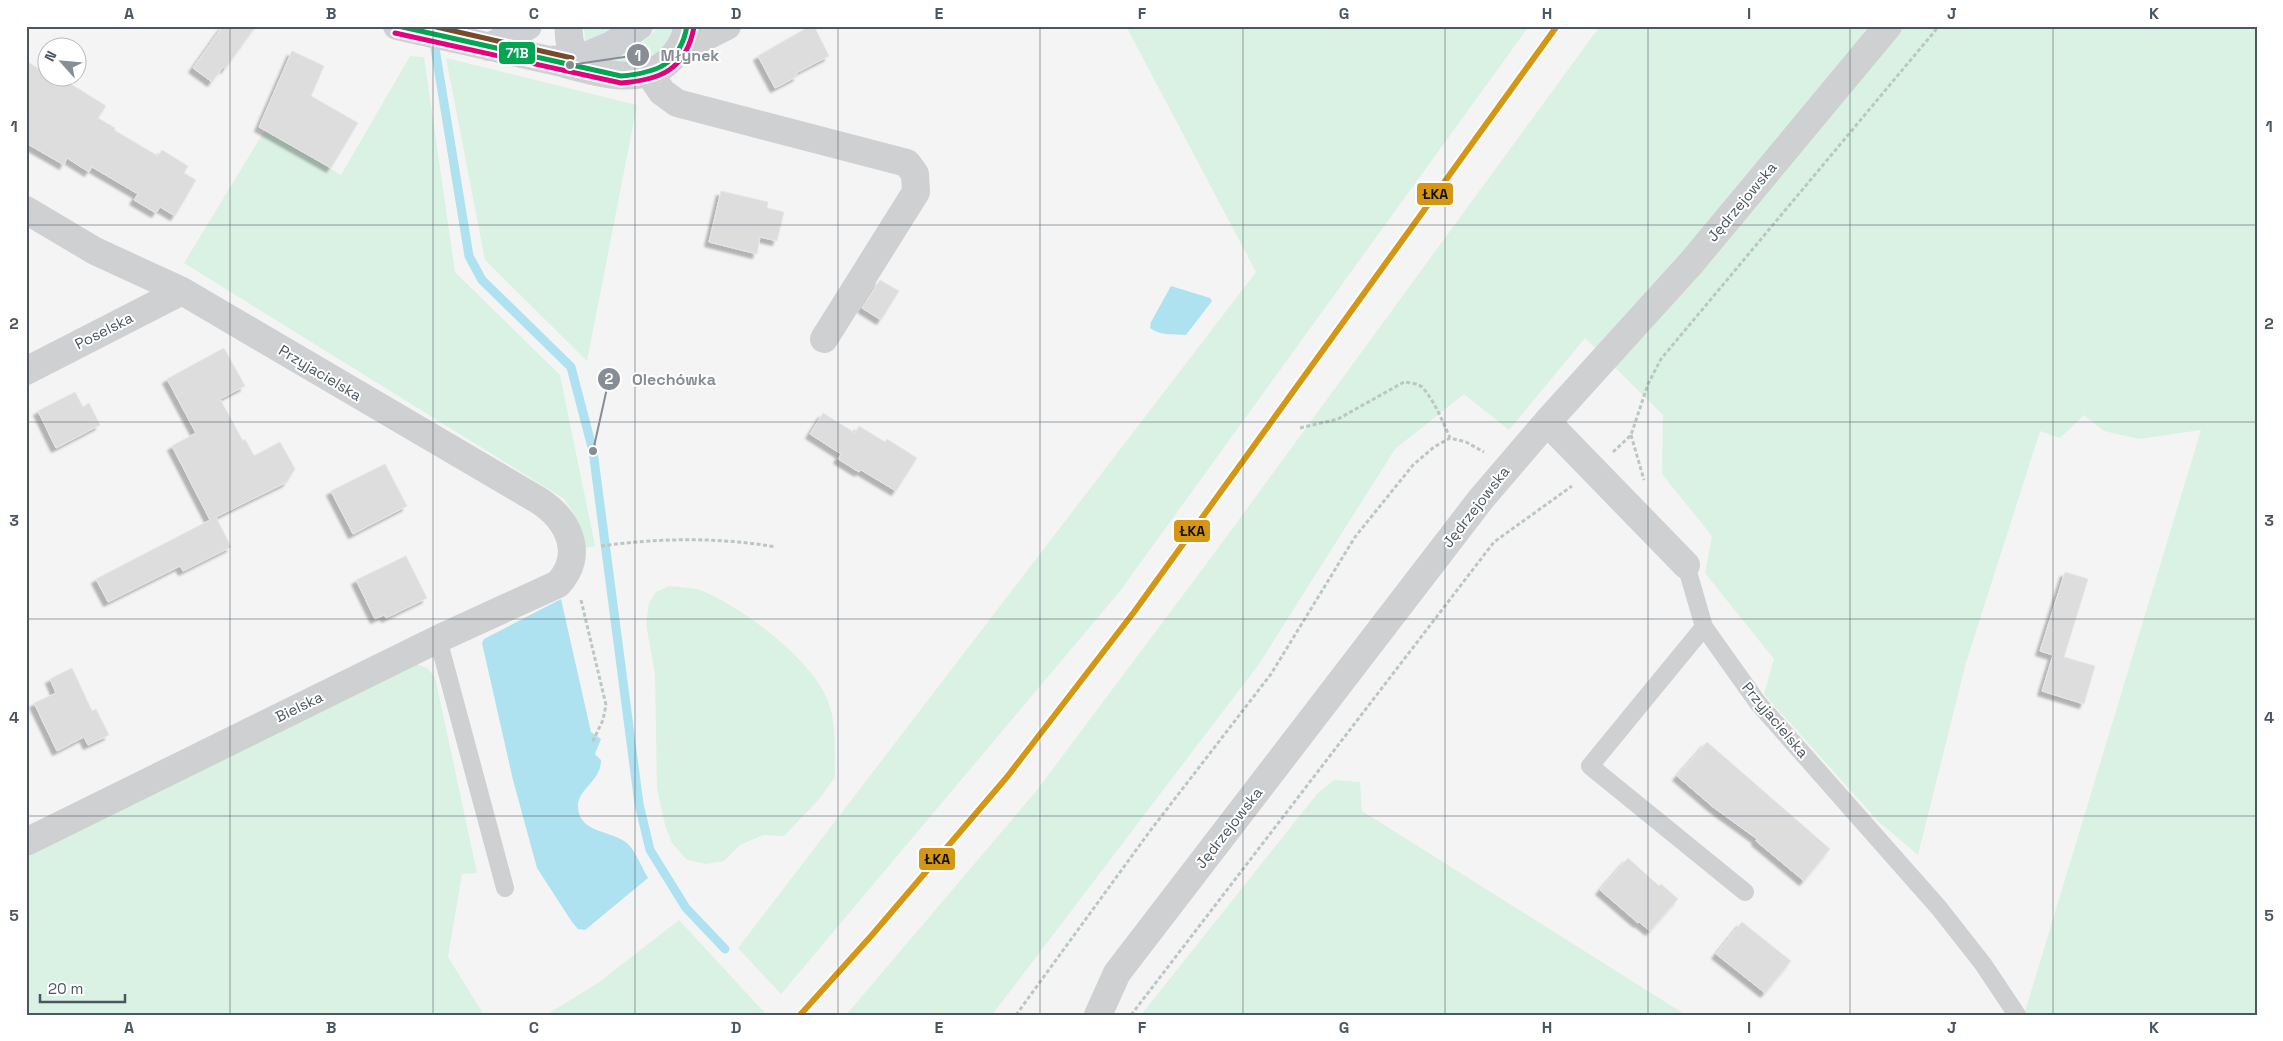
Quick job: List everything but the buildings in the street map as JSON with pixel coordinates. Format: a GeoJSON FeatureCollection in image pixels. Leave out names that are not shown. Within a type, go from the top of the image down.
{"type":"FeatureCollection","features":[{"type":"Feature","properties":{"kind":"street"},"geometry":{"type":"LineString","coordinates":[[489,48],[528,26]]}},
{"type":"Feature","properties":{"kind":"street"},"geometry":{"type":"LineString","coordinates":[[569,26],[571,63]]}},
{"type":"Feature","properties":{"kind":"street"},"geometry":{"type":"LineString","coordinates":[[571,63],[612,45],[639,26]]}},
{"type":"Feature","properties":{"kind":"street"},"geometry":{"type":"LineString","coordinates":[[401,28],[489,48],[571,63],[621,76],[649,73],[669,61],[686,34],[705,37],[727,26]]}},
{"type":"Feature","properties":{"kind":"street","name":"Jędrzejowska"},"geometry":{"type":"LineString","coordinates":[[1098,1015],[1117,973],[1509,466],[1692,262],[1888,26]]}},
{"type":"Feature","properties":{"kind":"street"},"geometry":{"type":"LineString","coordinates":[[649,73],[662,92],[677,103],[907,163],[915,174],[916,192],[824,339]]}},
{"type":"Feature","properties":{"kind":"street","name":"Przyjacielska"},"geometry":{"type":"LineString","coordinates":[[26,210],[95,251],[182,291],[545,504],[564,523],[570,535],[573,549],[568,570]]}},
{"type":"Feature","properties":{"kind":"street","name":"Poselska"},"geometry":{"type":"LineString","coordinates":[[26,371],[182,291]]}},
{"type":"Feature","properties":{"kind":"street","name":"Przyjacielska"},"geometry":{"type":"LineString","coordinates":[[1547,422],[1595,469],[1686,565]]}},
{"type":"Feature","properties":{"kind":"street","name":"Bielska"},"geometry":{"type":"LineString","coordinates":[[26,842],[438,639],[558,584],[568,570]]}},
{"type":"Feature","properties":{"kind":"lane","name":"Przyjacielska"},"geometry":{"type":"LineString","coordinates":[[1686,565],[1704,627],[1758,703],[1938,908],[1982,964],[2017,1015]]}},
{"type":"Feature","properties":{"kind":"lane"},"geometry":{"type":"LineString","coordinates":[[1704,627],[1590,766],[1745,892]]}},
{"type":"Feature","properties":{"kind":"lane"},"geometry":{"type":"LineString","coordinates":[[438,639],[505,888]]}},
{"type":"Feature","properties":{"kind":"path"},"geometry":{"type":"LineString","coordinates":[[1131,1015],[1494,542],[1595,469],[1631,435],[1648,384],[1660,359],[1939,26]]}},
{"type":"Feature","properties":{"kind":"path"},"geometry":{"type":"LineString","coordinates":[[1300,428],[1338,419],[1404,382],[1414,383],[1422,388],[1438,411],[1450,438]]}},
{"type":"Feature","properties":{"kind":"path"},"geometry":{"type":"LineString","coordinates":[[1016,1015],[1150,831],[1271,674],[1355,537],[1413,465],[1434,447],[1450,438],[1466,442],[1509,466]]}},
{"type":"Feature","properties":{"kind":"path"},"geometry":{"type":"LineString","coordinates":[[629,542],[703,539],[776,546]]}},
{"type":"Feature","properties":{"kind":"path"},"geometry":{"type":"LineString","coordinates":[[568,570],[576,581],[606,705],[603,720],[592,743]]}},
{"type":"Feature","properties":{"kind":"green space"},"geometry":{"type":"Polygon","coordinates":[[[584,26],[620,26],[585,44],[584,26]]]}},
{"type":"Feature","properties":{"kind":"green space"},"geometry":{"type":"Polygon","coordinates":[[[658,26],[673,26],[662,49],[654,55],[645,60],[635,62],[599,64],[624,54],[639,45],[658,26]]]}},
{"type":"Feature","properties":{"kind":"green space"},"geometry":{"type":"Polygon","coordinates":[[[1126,26],[1529,26],[1120,591],[781,994],[738,948],[1256,272],[1126,26]]]}},
{"type":"Feature","properties":{"kind":"green space"},"geometry":{"type":"Polygon","coordinates":[[[1600,26],[2257,26],[2257,1015],[2024,1015],[2201,430],[2139,439],[2104,431],[2084,415],[2060,438],[2040,431],[1965,666],[1918,855],[1879,822],[1764,694],[1774,659],[1705,573],[1712,536],[1662,474],[1663,415],[1585,338],[1509,430],[1464,394],[1395,449],[1259,664],[992,1015],[846,1015],[1037,790],[1216,551],[1600,26]]]}},
{"type":"Feature","properties":{"kind":"green space"},"geometry":{"type":"Polygon","coordinates":[[[410,56],[424,57],[455,272],[560,375],[595,546],[586,548],[573,512],[563,498],[184,263],[265,130],[341,175],[410,56]]]}},
{"type":"Feature","properties":{"kind":"green space"},"geometry":{"type":"Polygon","coordinates":[[[446,58],[637,105],[587,361],[485,260],[446,58]]]}},
{"type":"Feature","properties":{"kind":"green space"},"geometry":{"type":"Polygon","coordinates":[[[669,586],[700,590],[717,598],[735,608],[773,636],[807,668],[820,685],[828,701],[833,719],[835,777],[820,798],[784,836],[763,835],[740,845],[724,861],[706,864],[687,860],[672,843],[665,825],[657,789],[655,674],[646,624],[649,603],[656,592],[669,586]]]}},
{"type":"Feature","properties":{"kind":"green space"},"geometry":{"type":"Polygon","coordinates":[[[408,661],[427,668],[435,677],[477,873],[462,874],[448,957],[484,1015],[26,1015],[26,856],[408,661]]]}},
{"type":"Feature","properties":{"kind":"green space"},"geometry":{"type":"Polygon","coordinates":[[[1334,780],[1360,782],[1362,811],[1686,1015],[1141,1015],[1317,794],[1334,780]]]}},
{"type":"Feature","properties":{"kind":"green space"},"geometry":{"type":"Polygon","coordinates":[[[679,920],[765,1013],[764,1015],[546,1015],[598,983],[679,920]]]}},
{"type":"Feature","properties":{"kind":"water"},"geometry":{"type":"Polygon","coordinates":[[[1171,286],[1210,298],[1212,301],[1186,335],[1163,333],[1150,328],[1151,322],[1171,286]]]}},
{"type":"Feature","properties":{"kind":"water"},"geometry":{"type":"Polygon","coordinates":[[[561,599],[591,732],[601,739],[595,754],[601,760],[600,768],[581,795],[578,807],[580,816],[590,827],[622,839],[628,844],[648,878],[585,930],[578,929],[572,922],[537,868],[513,780],[482,643],[484,639],[561,599]]]}},
{"type":"Feature","properties":{"kind":"waterway"},"geometry":{"type":"LineString","coordinates":[[433,36],[469,256],[482,280],[571,367],[593,451],[639,804],[650,850],[686,908],[725,949]]}},
{"type":"Feature","properties":{"kind":"transit line","name":"71B"},"geometry":{"type":"LineString","coordinates":[[398,26],[621,76],[634,75],[655,69],[672,58],[679,50],[687,26]]}},
{"type":"Feature","properties":{"kind":"transit line"},"geometry":{"type":"LineString","coordinates":[[432,26],[572,58]]}},
{"type":"Feature","properties":{"kind":"transit line","name":"ŁKA"},"geometry":{"type":"LineString","coordinates":[[800,1015],[872,935],[1007,777],[1134,612],[1557,26]]}},
{"type":"Feature","properties":{"kind":"transit line"},"geometry":{"type":"LineString","coordinates":[[395,33],[621,83],[648,79],[669,70],[678,63],[685,53],[694,27]]}},
{"type":"Feature","properties":{"kind":"place","name":"Młynek"},"geometry":{"type":"Point","coordinates":[570,65]}},
{"type":"Feature","properties":{"kind":"place","name":"Olechówka"},"geometry":{"type":"Point","coordinates":[593,451]}}]}
